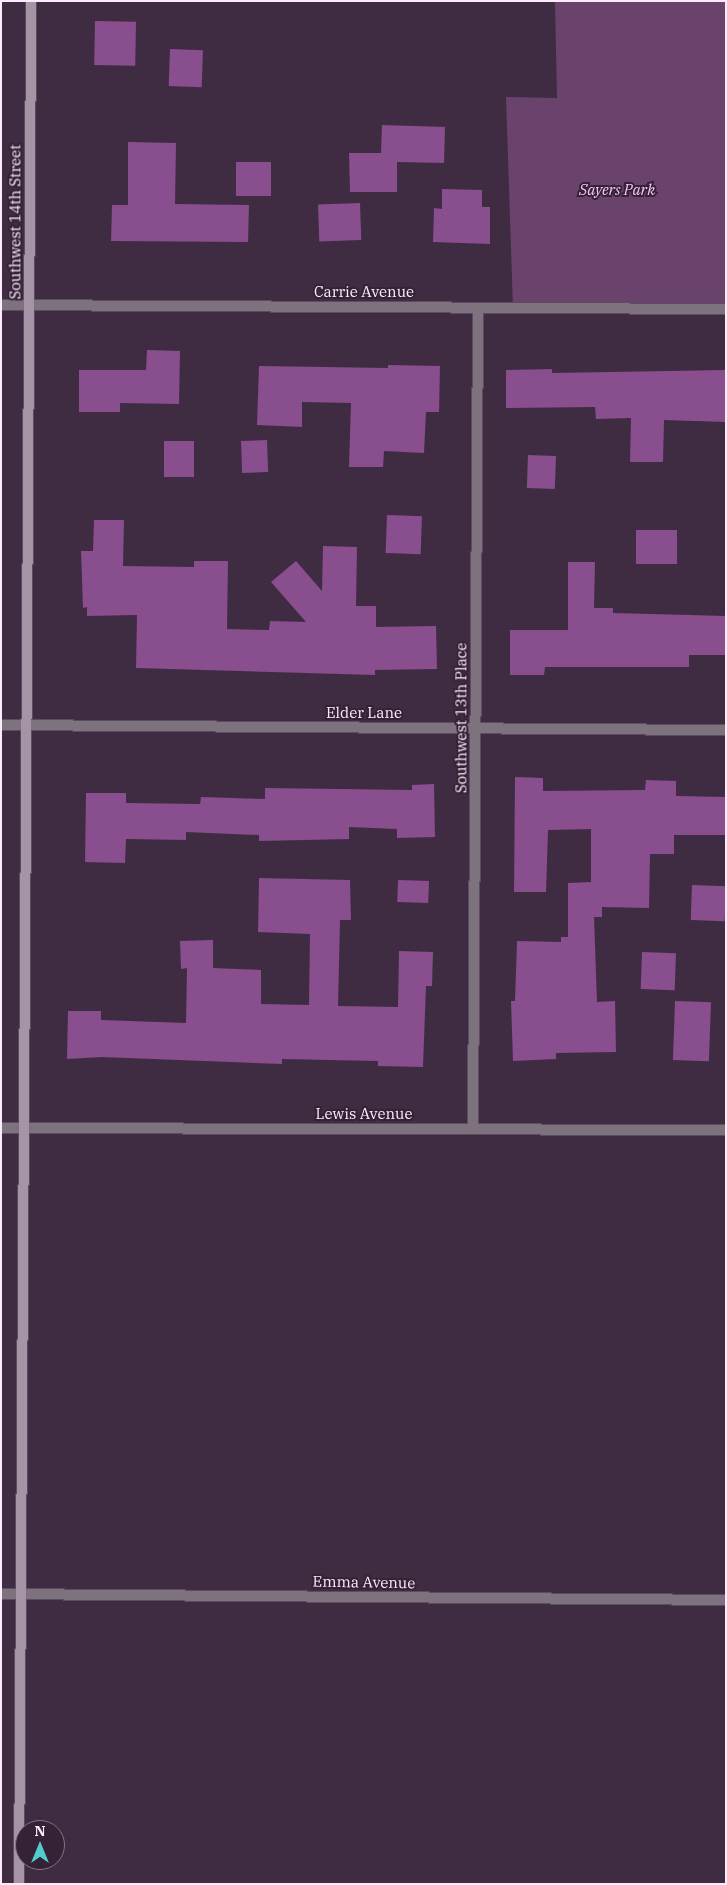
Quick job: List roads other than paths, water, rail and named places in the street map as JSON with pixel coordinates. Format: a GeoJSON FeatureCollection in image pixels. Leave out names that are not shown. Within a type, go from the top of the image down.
{"type":"FeatureCollection","features":[{"type":"Feature","properties":{"kind":"street","name":"Southwest 14th Street"},"geometry":{"type":"LineString","coordinates":[[19,1884],[24,725],[31,1]]}},
{"type":"Feature","properties":{"kind":"street","name":"Carrie Avenue"},"geometry":{"type":"LineString","coordinates":[[1,305],[726,309]]}},
{"type":"Feature","properties":{"kind":"street","name":"Southwest 13th Place"},"geometry":{"type":"LineString","coordinates":[[473,1129],[478,308]]}},
{"type":"Feature","properties":{"kind":"street","name":"Elder Lane"},"geometry":{"type":"LineString","coordinates":[[1,725],[726,730]]}},
{"type":"Feature","properties":{"kind":"street","name":"Lewis Avenue"},"geometry":{"type":"LineString","coordinates":[[1,1128],[726,1130]]}},
{"type":"Feature","properties":{"kind":"street","name":"Emma Avenue"},"geometry":{"type":"LineString","coordinates":[[1,1594],[726,1600]]}},
{"type":"Feature","properties":{"kind":"park label","name":"Sayers Park"},"geometry":{"type":"Point","coordinates":[617,190]}}]}
